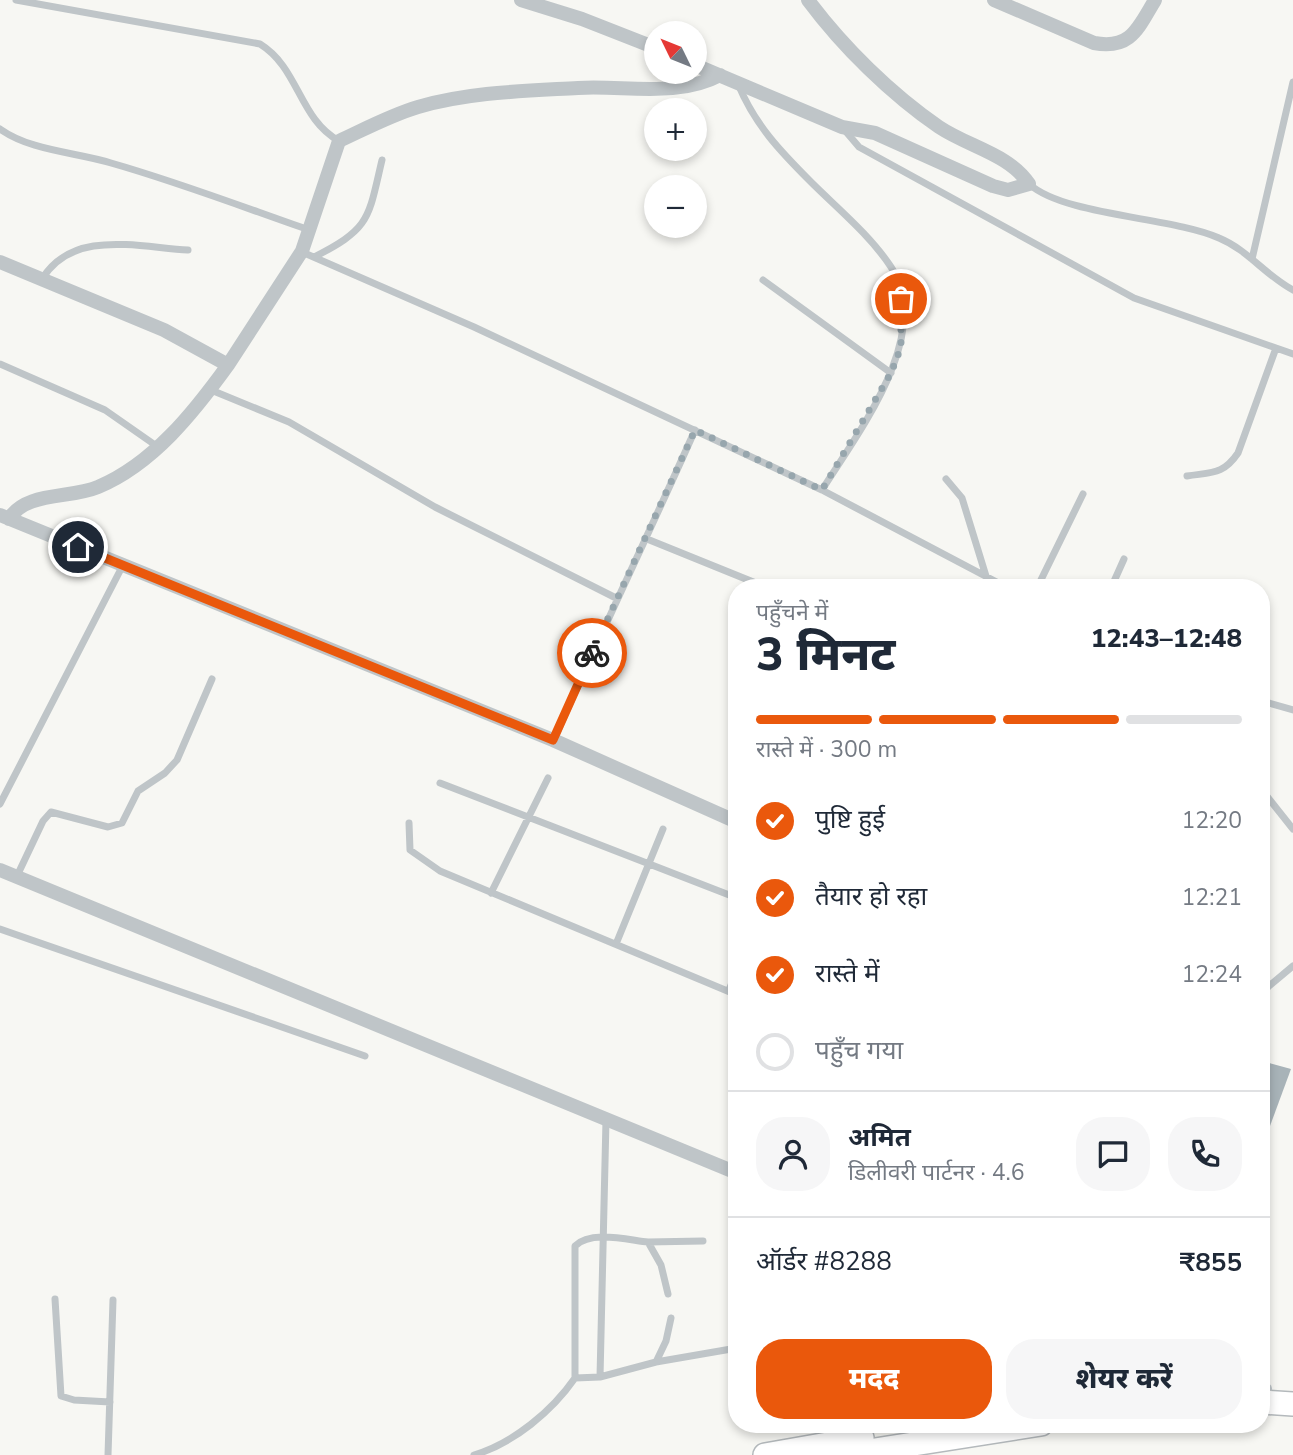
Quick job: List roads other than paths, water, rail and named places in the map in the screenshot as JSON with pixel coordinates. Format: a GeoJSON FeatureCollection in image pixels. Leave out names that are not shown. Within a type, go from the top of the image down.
{"type":"FeatureCollection","features":[{"type":"Feature","properties":{"kind":"highway"},"geometry":{"type":"LineString","coordinates":[[1270,1392],[1293,1391]]}},
{"type":"Feature","properties":{"kind":"highway"},"geometry":{"type":"LineString","coordinates":[[1270,1395],[1293,1404]]}},
{"type":"Feature","properties":{"kind":"highway"},"geometry":{"type":"LineString","coordinates":[[765,1455],[890,1433]]}},
{"type":"Feature","properties":{"kind":"highway"},"geometry":{"type":"LineString","coordinates":[[843,1455],[984,1433]]}},
{"type":"Feature","properties":{"kind":"street"},"geometry":{"type":"LineString","coordinates":[[521,0],[582,19],[644,43]]}},
{"type":"Feature","properties":{"kind":"street"},"geometry":{"type":"LineString","coordinates":[[707,70],[842,127],[875,133],[1001,188],[1018,189],[1029,184],[1016,168],[957,138],[918,111],[836,34],[808,0]]}},
{"type":"Feature","properties":{"kind":"street"},"geometry":{"type":"LineString","coordinates":[[994,0],[1094,43],[1109,46],[1132,36],[1155,0]]}},
{"type":"Feature","properties":{"kind":"street"},"geometry":{"type":"LineString","coordinates":[[5,517],[23,504],[97,488],[159,447],[211,390],[308,254],[310,230],[340,141],[419,107],[474,97],[582,88],[681,88],[708,82],[720,75]]}},
{"type":"Feature","properties":{"kind":"street"},"geometry":{"type":"LineString","coordinates":[[0,262],[164,330],[228,365]]}},
{"type":"Feature","properties":{"kind":"street"},"geometry":{"type":"LineString","coordinates":[[5,517],[553,740],[728,818]]}},
{"type":"Feature","properties":{"kind":"street"},"geometry":{"type":"LineString","coordinates":[[0,870],[346,1009],[728,1169]]}},
{"type":"Feature","properties":{"kind":"lane"},"geometry":{"type":"LineString","coordinates":[[16,0],[260,44],[281,61],[313,119],[327,134],[340,141]]}},
{"type":"Feature","properties":{"kind":"lane"},"geometry":{"type":"LineString","coordinates":[[737,81],[761,130],[891,267],[898,280],[903,326],[901,347],[891,373],[822,490]]}},
{"type":"Feature","properties":{"kind":"lane"},"geometry":{"type":"LineString","coordinates":[[1252,259],[1293,82]]}},
{"type":"Feature","properties":{"kind":"lane"},"geometry":{"type":"LineString","coordinates":[[842,127],[859,147],[1134,298],[1293,354]]}},
{"type":"Feature","properties":{"kind":"lane"},"geometry":{"type":"LineString","coordinates":[[0,129],[12,138]]}},
{"type":"Feature","properties":{"kind":"lane"},"geometry":{"type":"LineString","coordinates":[[0,138],[12,138],[156,176],[310,230]]}},
{"type":"Feature","properties":{"kind":"lane"},"geometry":{"type":"LineString","coordinates":[[308,254],[342,243],[360,228],[371,209],[382,160]]}},
{"type":"Feature","properties":{"kind":"lane"},"geometry":{"type":"LineString","coordinates":[[1029,184],[1042,194],[1079,205],[1217,236],[1239,247],[1275,281],[1293,290]]}},
{"type":"Feature","properties":{"kind":"lane"},"geometry":{"type":"LineString","coordinates":[[42,279],[61,256],[86,246],[188,250]]}},
{"type":"Feature","properties":{"kind":"lane"},"geometry":{"type":"LineString","coordinates":[[308,254],[474,327],[822,490],[992,579]]}},
{"type":"Feature","properties":{"kind":"lane"},"geometry":{"type":"LineString","coordinates":[[763,280],[891,373]]}},
{"type":"Feature","properties":{"kind":"lane"},"geometry":{"type":"LineString","coordinates":[[1187,476],[1223,471],[1229,467],[1238,453],[1276,348]]}},
{"type":"Feature","properties":{"kind":"lane"},"geometry":{"type":"LineString","coordinates":[[0,364],[105,410],[159,447]]}},
{"type":"Feature","properties":{"kind":"lane"},"geometry":{"type":"LineString","coordinates":[[211,390],[289,422],[435,507],[616,597]]}},
{"type":"Feature","properties":{"kind":"lane"},"geometry":{"type":"LineString","coordinates":[[553,740],[616,597],[647,539],[695,430]]}},
{"type":"Feature","properties":{"kind":"lane"},"geometry":{"type":"LineString","coordinates":[[946,479],[966,508],[986,576]]}},
{"type":"Feature","properties":{"kind":"lane"},"geometry":{"type":"LineString","coordinates":[[1041,579],[1059,537],[1083,494]]}},
{"type":"Feature","properties":{"kind":"lane"},"geometry":{"type":"LineString","coordinates":[[647,539],[746,579]]}},
{"type":"Feature","properties":{"kind":"lane"},"geometry":{"type":"LineString","coordinates":[[1115,579],[1124,559]]}},
{"type":"Feature","properties":{"kind":"lane"},"geometry":{"type":"LineString","coordinates":[[0,804],[123,565]]}},
{"type":"Feature","properties":{"kind":"lane"},"geometry":{"type":"LineString","coordinates":[[17,877],[43,821],[51,813],[114,827],[122,823],[138,791],[165,773],[177,760],[212,679]]}},
{"type":"Feature","properties":{"kind":"lane"},"geometry":{"type":"LineString","coordinates":[[1270,703],[1293,710]]}},
{"type":"Feature","properties":{"kind":"lane"},"geometry":{"type":"LineString","coordinates":[[491,892],[548,778]]}},
{"type":"Feature","properties":{"kind":"lane"},"geometry":{"type":"LineString","coordinates":[[440,783],[728,894]]}},
{"type":"Feature","properties":{"kind":"lane"},"geometry":{"type":"LineString","coordinates":[[1270,800],[1293,829]]}},
{"type":"Feature","properties":{"kind":"lane"},"geometry":{"type":"LineString","coordinates":[[409,823],[408,842],[416,856],[491,892],[728,991]]}},
{"type":"Feature","properties":{"kind":"lane"},"geometry":{"type":"LineString","coordinates":[[617,944],[663,829]]}},
{"type":"Feature","properties":{"kind":"lane"},"geometry":{"type":"LineString","coordinates":[[0,929],[365,1056]]}},
{"type":"Feature","properties":{"kind":"lane"},"geometry":{"type":"LineString","coordinates":[[1270,985],[1293,966]]}},
{"type":"Feature","properties":{"kind":"lane"},"geometry":{"type":"LineString","coordinates":[[600,1377],[606,1119]]}},
{"type":"Feature","properties":{"kind":"lane"},"geometry":{"type":"LineString","coordinates":[[474,1455],[495,1447],[538,1418],[561,1398],[575,1378],[574,1251],[579,1242],[603,1237],[648,1242],[703,1241]]}},
{"type":"Feature","properties":{"kind":"lane"},"geometry":{"type":"LineString","coordinates":[[648,1242],[661,1265],[668,1294]]}},
{"type":"Feature","properties":{"kind":"lane"},"geometry":{"type":"LineString","coordinates":[[55,1299],[61,1396],[74,1400],[110,1402]]}},
{"type":"Feature","properties":{"kind":"lane"},"geometry":{"type":"LineString","coordinates":[[108,1455],[113,1300]]}},
{"type":"Feature","properties":{"kind":"lane"},"geometry":{"type":"LineString","coordinates":[[656,1362],[666,1341],[671,1318]]}},
{"type":"Feature","properties":{"kind":"lane"},"geometry":{"type":"LineString","coordinates":[[575,1378],[600,1377],[656,1362],[728,1350]]}}]}
